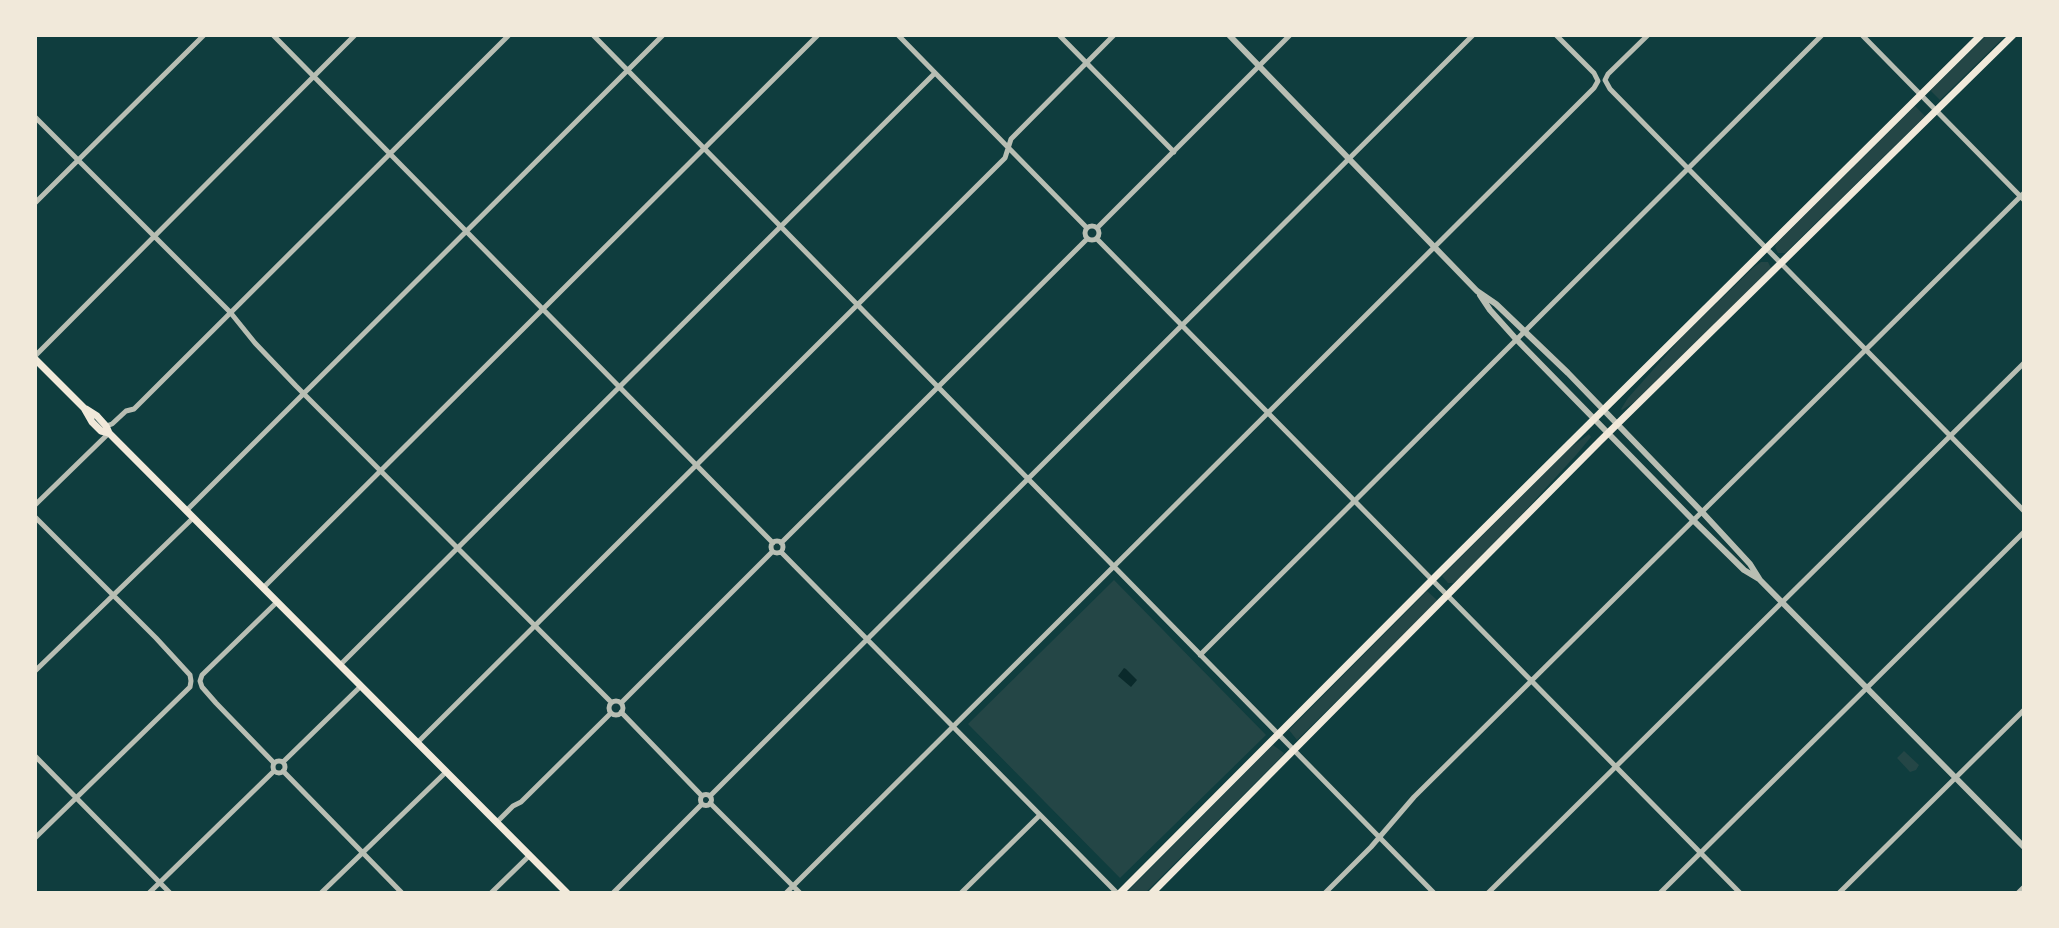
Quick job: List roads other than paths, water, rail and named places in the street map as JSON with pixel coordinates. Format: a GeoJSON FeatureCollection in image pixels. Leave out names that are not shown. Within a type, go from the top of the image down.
{"type":"FeatureCollection","features":[{"type":"Feature","properties":{"kind":"main road"},"geometry":{"type":"LineString","coordinates":[[1118,893],[1981,35]]}},
{"type":"Feature","properties":{"kind":"main road"},"geometry":{"type":"LineString","coordinates":[[1152,893],[1609,433],[2013,35]]}},
{"type":"Feature","properties":{"kind":"main road"},"geometry":{"type":"LineString","coordinates":[[35,358],[83,408],[92,422],[101,431],[108,429],[263,589],[568,893]]}},
{"type":"Feature","properties":{"kind":"street"},"geometry":{"type":"LineString","coordinates":[[35,203],[204,35]]}},
{"type":"Feature","properties":{"kind":"street"},"geometry":{"type":"LineString","coordinates":[[273,35],[772,543],[772,552]]}},
{"type":"Feature","properties":{"kind":"street"},"geometry":{"type":"LineString","coordinates":[[35,358],[355,35]]}},
{"type":"Feature","properties":{"kind":"street"},"geometry":{"type":"LineString","coordinates":[[35,505],[125,411],[134,409],[509,35]]}},
{"type":"Feature","properties":{"kind":"street"},"geometry":{"type":"LineString","coordinates":[[593,35],[1434,893]]}},
{"type":"Feature","properties":{"kind":"street"},"geometry":{"type":"LineString","coordinates":[[186,511],[663,35]]}},
{"type":"Feature","properties":{"kind":"street"},"geometry":{"type":"LineString","coordinates":[[263,589],[818,35]]}},
{"type":"Feature","properties":{"kind":"street"},"geometry":{"type":"LineString","coordinates":[[898,35],[1087,228]]}},
{"type":"Feature","properties":{"kind":"street"},"geometry":{"type":"LineString","coordinates":[[1059,35],[1174,152]]}},
{"type":"Feature","properties":{"kind":"street"},"geometry":{"type":"LineString","coordinates":[[417,743],[1005,158],[1012,138],[1114,35]]}},
{"type":"Feature","properties":{"kind":"street"},"geometry":{"type":"LineString","coordinates":[[1229,35],[1434,247],[1604,410],[1750,564],[1760,580],[2024,848]]}},
{"type":"Feature","properties":{"kind":"street"},"geometry":{"type":"LineString","coordinates":[[1097,228],[1290,35]]}},
{"type":"Feature","properties":{"kind":"street"},"geometry":{"type":"LineString","coordinates":[[710,796],[1473,35]]}},
{"type":"Feature","properties":{"kind":"street"},"geometry":{"type":"LineString","coordinates":[[786,893],[1594,88],[1598,80],[1594,73],[1556,35]]}},
{"type":"Feature","properties":{"kind":"street"},"geometry":{"type":"LineString","coordinates":[[1648,35],[1608,74],[1605,80],[1610,89],[2024,511]]}},
{"type":"Feature","properties":{"kind":"street"},"geometry":{"type":"LineString","coordinates":[[1200,655],[1822,35]]}},
{"type":"Feature","properties":{"kind":"street"},"geometry":{"type":"LineString","coordinates":[[1325,893],[1414,797],[2023,197],[1862,35]]}},
{"type":"Feature","properties":{"kind":"street"},"geometry":{"type":"LineString","coordinates":[[340,666],[935,73]]}},
{"type":"Feature","properties":{"kind":"street"},"geometry":{"type":"LineString","coordinates":[[35,117],[230,312],[255,343],[304,394],[611,702]]}},
{"type":"Feature","properties":{"kind":"street"},"geometry":{"type":"LineString","coordinates":[[1097,228],[1087,228],[1084,234],[1091,241],[1097,239]]}},
{"type":"Feature","properties":{"kind":"street"},"geometry":{"type":"LineString","coordinates":[[1097,228],[1097,239]]}},
{"type":"Feature","properties":{"kind":"street"},"geometry":{"type":"LineString","coordinates":[[781,543],[1087,239]]}},
{"type":"Feature","properties":{"kind":"street"},"geometry":{"type":"LineString","coordinates":[[1097,239],[1740,893]]}},
{"type":"Feature","properties":{"kind":"street"},"geometry":{"type":"LineString","coordinates":[[1477,290],[1490,310],[1516,339],[1693,520],[1744,570],[1760,580]]}},
{"type":"Feature","properties":{"kind":"street"},"geometry":{"type":"LineString","coordinates":[[1488,893],[2024,363]]}},
{"type":"Feature","properties":{"kind":"street"},"geometry":{"type":"LineString","coordinates":[[35,517],[114,595],[190,675],[191,681],[190,687],[35,838]]}},
{"type":"Feature","properties":{"kind":"street"},"geometry":{"type":"LineString","coordinates":[[35,671],[193,518]]}},
{"type":"Feature","properties":{"kind":"street"},"geometry":{"type":"LineString","coordinates":[[1660,893],[2024,533]]}},
{"type":"Feature","properties":{"kind":"street"},"geometry":{"type":"LineString","coordinates":[[772,543],[781,543]]}},
{"type":"Feature","properties":{"kind":"street"},"geometry":{"type":"LineString","coordinates":[[781,543],[781,552]]}},
{"type":"Feature","properties":{"kind":"street"},"geometry":{"type":"LineString","coordinates":[[772,552],[781,552]]}},
{"type":"Feature","properties":{"kind":"street"},"geometry":{"type":"LineString","coordinates":[[621,703],[772,552]]}},
{"type":"Feature","properties":{"kind":"street"},"geometry":{"type":"LineString","coordinates":[[781,552],[1118,893]]}},
{"type":"Feature","properties":{"kind":"street"},"geometry":{"type":"LineString","coordinates":[[149,893],[274,771],[274,763],[209,695],[200,681],[202,675],[277,602]]}},
{"type":"Feature","properties":{"kind":"street"},"geometry":{"type":"LineString","coordinates":[[274,763],[283,762],[361,686]]}},
{"type":"Feature","properties":{"kind":"street"},"geometry":{"type":"LineString","coordinates":[[611,702],[621,703]]}},
{"type":"Feature","properties":{"kind":"street"},"geometry":{"type":"LineString","coordinates":[[611,702],[611,713]]}},
{"type":"Feature","properties":{"kind":"street"},"geometry":{"type":"LineString","coordinates":[[611,713],[616,715],[621,712],[621,703]]}},
{"type":"Feature","properties":{"kind":"street"},"geometry":{"type":"LineString","coordinates":[[1839,893],[2024,710]]}},
{"type":"Feature","properties":{"kind":"street"},"geometry":{"type":"LineString","coordinates":[[621,712],[702,796]]}},
{"type":"Feature","properties":{"kind":"street"},"geometry":{"type":"LineString","coordinates":[[497,822],[543,781],[611,713]]}},
{"type":"Feature","properties":{"kind":"street"},"geometry":{"type":"LineString","coordinates":[[35,756],[170,893]]}},
{"type":"Feature","properties":{"kind":"street"},"geometry":{"type":"LineString","coordinates":[[283,762],[283,771]]}},
{"type":"Feature","properties":{"kind":"street"},"geometry":{"type":"LineString","coordinates":[[274,771],[283,771]]}},
{"type":"Feature","properties":{"kind":"street"},"geometry":{"type":"LineString","coordinates":[[283,771],[402,893]]}},
{"type":"Feature","properties":{"kind":"street"},"geometry":{"type":"LineString","coordinates":[[321,893],[446,772]]}},
{"type":"Feature","properties":{"kind":"street"},"geometry":{"type":"LineString","coordinates":[[702,796],[710,796]]}},
{"type":"Feature","properties":{"kind":"street"},"geometry":{"type":"LineString","coordinates":[[613,893],[702,804],[702,796]]}},
{"type":"Feature","properties":{"kind":"street"},"geometry":{"type":"LineString","coordinates":[[710,796],[710,803]]}},
{"type":"Feature","properties":{"kind":"street"},"geometry":{"type":"LineString","coordinates":[[710,803],[800,893]]}},
{"type":"Feature","properties":{"kind":"street"},"geometry":{"type":"LineString","coordinates":[[702,804],[710,803]]}},
{"type":"Feature","properties":{"kind":"street"},"geometry":{"type":"LineString","coordinates":[[961,893],[1040,815]]}},
{"type":"Feature","properties":{"kind":"street"},"geometry":{"type":"LineString","coordinates":[[491,893],[530,855]]}},
{"type":"Feature","properties":{"kind":"street"},"geometry":{"type":"LineString","coordinates":[[2018,893],[2024,887]]}}]}
